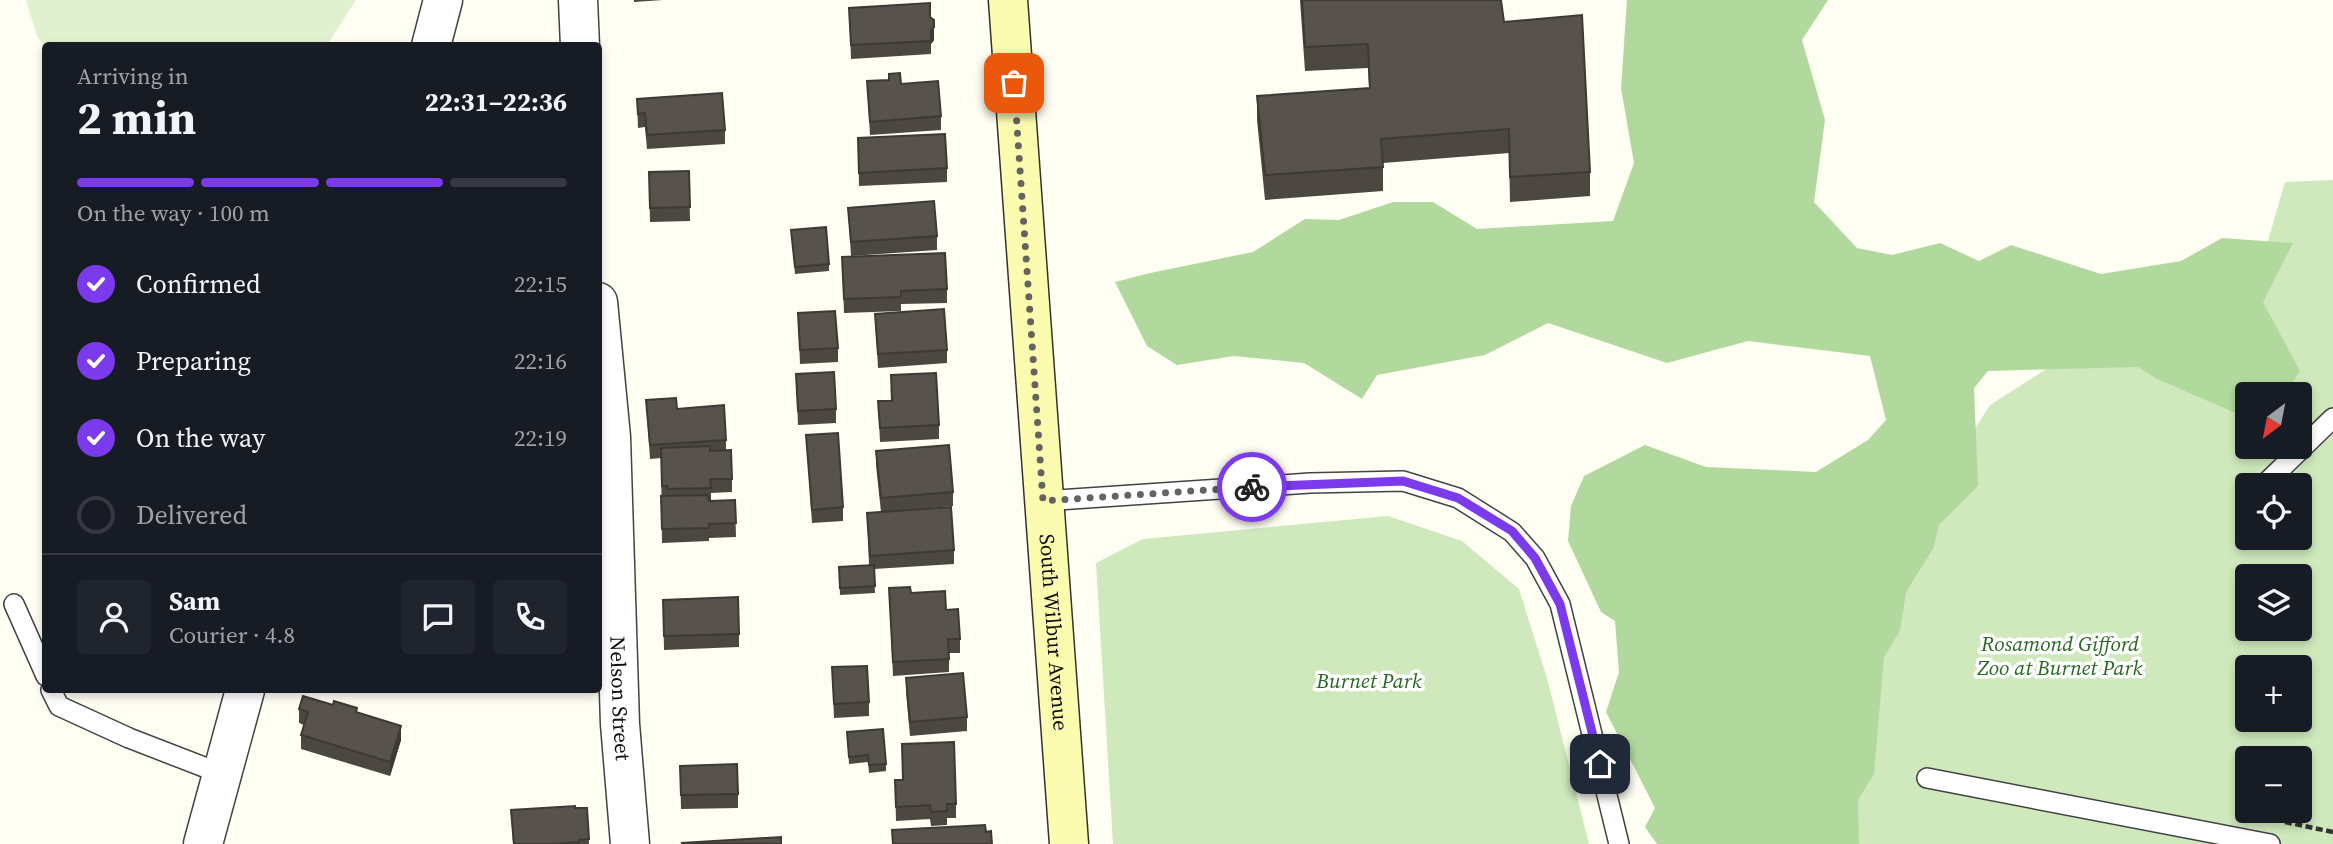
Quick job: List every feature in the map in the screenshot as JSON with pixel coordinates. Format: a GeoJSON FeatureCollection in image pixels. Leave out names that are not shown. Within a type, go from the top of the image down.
{"type":"FeatureCollection","features":[{"type":"Feature","properties":{"kind":"street"},"geometry":{"type":"LineString","coordinates":[[432,42],[443,0]]}},
{"type":"Feature","properties":{"kind":"street"},"geometry":{"type":"LineString","coordinates":[[578,0],[580,42]]}},
{"type":"Feature","properties":{"kind":"street","name":"South Wilbur Avenue"},"geometry":{"type":"LineString","coordinates":[[1008,0],[1069,844]]}},
{"type":"Feature","properties":{"kind":"street","name":"Nelson Street"},"geometry":{"type":"LineString","coordinates":[[602,344],[611,437],[620,724],[630,844]]}},
{"type":"Feature","properties":{"kind":"street"},"geometry":{"type":"LineString","coordinates":[[203,844],[244,693]]}},
{"type":"Feature","properties":{"kind":"lane"},"geometry":{"type":"LineString","coordinates":[[2276,473],[2333,418]]}},
{"type":"Feature","properties":{"kind":"lane"},"geometry":{"type":"LineString","coordinates":[[1043,501],[1310,483],[1403,481],[1458,498],[1512,531],[1535,558],[1560,604],[1619,844]]}},
{"type":"Feature","properties":{"kind":"lane"},"geometry":{"type":"LineString","coordinates":[[14,604],[42,667]]}},
{"type":"Feature","properties":{"kind":"lane"},"geometry":{"type":"LineString","coordinates":[[52,693],[59,706],[129,738],[222,774]]}},
{"type":"Feature","properties":{"kind":"lane"},"geometry":{"type":"LineString","coordinates":[[1927,778],[2270,844]]}},
{"type":"Feature","properties":{"kind":"green space"},"geometry":{"type":"Polygon","coordinates":[[[26,0],[356,0],[329,42],[42,43],[37,36],[26,0]]]}},
{"type":"Feature","properties":{"kind":"green space"},"geometry":{"type":"Polygon","coordinates":[[[1627,0],[1828,0],[1802,40],[1825,120],[1814,202],[1857,248],[1892,255],[1940,243],[1979,261],[2011,245],[2101,274],[2181,261],[2222,238],[2293,243],[2263,302],[2300,371],[2293,382],[2235,382],[2235,413],[2155,378],[2138,367],[1988,371],[1974,388],[1978,486],[1939,525],[1933,549],[1906,592],[1900,631],[1884,657],[1874,774],[1858,800],[1859,844],[1657,844],[1645,827],[1655,808],[1606,712],[1619,672],[1615,621],[1601,612],[1568,541],[1571,506],[1584,476],[1645,445],[1706,467],[1816,472],[1868,440],[1886,420],[1870,356],[1748,341],[1667,363],[1548,323],[1485,355],[1377,375],[1362,399],[1304,363],[1234,356],[1177,365],[1147,346],[1115,282],[1253,252],[1305,219],[1339,220],[1393,202],[1433,202],[1477,229],[1613,221],[1634,163],[1621,88],[1627,0]]]}},
{"type":"Feature","properties":{"kind":"green space","name":"Rosamond Gifford Zoo at Burnet Park"},"geometry":{"type":"Polygon","coordinates":[[[2333,180],[2333,844],[1804,844],[1922,512],[1990,405],[2086,344],[2267,244],[2285,182],[2333,180]]]}},
{"type":"Feature","properties":{"kind":"green space","name":"Burnet Park"},"geometry":{"type":"Polygon","coordinates":[[[1388,516],[1462,541],[1519,589],[1547,678],[1589,844],[1113,844],[1096,563],[1143,539],[1388,516]]]}},
{"type":"Feature","properties":{"kind":"building"},"geometry":{"type":"Polygon","coordinates":[[[1302,0],[1501,0],[1504,22],[1582,15],[1590,172],[1510,177],[1509,129],[1381,139],[1383,167],[1265,175],[1257,96],[1370,88],[1368,44],[1305,47],[1302,0]]]}},
{"type":"Feature","properties":{"kind":"building"},"geometry":{"type":"Polygon","coordinates":[[[930,3],[930,17],[934,20],[931,41],[851,45],[849,8],[930,3]]]}},
{"type":"Feature","properties":{"kind":"building"},"geometry":{"type":"Polygon","coordinates":[[[900,73],[901,84],[938,81],[941,116],[870,122],[867,81],[889,80],[889,74],[900,73]]]}},
{"type":"Feature","properties":{"kind":"building"},"geometry":{"type":"Polygon","coordinates":[[[722,93],[725,130],[647,135],[645,113],[638,114],[637,99],[722,93]]]}},
{"type":"Feature","properties":{"kind":"building"},"geometry":{"type":"Polygon","coordinates":[[[945,134],[947,168],[859,173],[858,138],[945,134]]]}},
{"type":"Feature","properties":{"kind":"building"},"geometry":{"type":"Polygon","coordinates":[[[689,171],[690,207],[650,208],[649,172],[689,171]]]}},
{"type":"Feature","properties":{"kind":"building"},"geometry":{"type":"Polygon","coordinates":[[[934,201],[937,236],[851,242],[848,208],[934,201]]]}},
{"type":"Feature","properties":{"kind":"building"},"geometry":{"type":"Polygon","coordinates":[[[826,227],[829,264],[795,267],[791,230],[826,227]]]}},
{"type":"Feature","properties":{"kind":"building"},"geometry":{"type":"Polygon","coordinates":[[[945,253],[947,289],[901,291],[901,297],[844,299],[842,257],[945,253]]]}},
{"type":"Feature","properties":{"kind":"building"},"geometry":{"type":"Polygon","coordinates":[[[944,309],[947,350],[878,354],[875,314],[944,309]]]}},
{"type":"Feature","properties":{"kind":"building"},"geometry":{"type":"Polygon","coordinates":[[[835,311],[838,348],[800,350],[798,313],[835,311]]]}},
{"type":"Feature","properties":{"kind":"building"},"geometry":{"type":"Polygon","coordinates":[[[834,372],[836,409],[798,411],[796,374],[834,372]]]}},
{"type":"Feature","properties":{"kind":"building"},"geometry":{"type":"Polygon","coordinates":[[[936,373],[939,425],[880,428],[878,401],[892,401],[891,375],[936,373]]]}},
{"type":"Feature","properties":{"kind":"building"},"geometry":{"type":"Polygon","coordinates":[[[676,398],[677,409],[724,405],[726,440],[650,445],[646,400],[676,398]]]}},
{"type":"Feature","properties":{"kind":"building"},"geometry":{"type":"Polygon","coordinates":[[[838,433],[843,507],[812,510],[806,435],[838,433]]]}},
{"type":"Feature","properties":{"kind":"building"},"geometry":{"type":"Polygon","coordinates":[[[949,445],[953,492],[881,498],[876,451],[949,445]]]}},
{"type":"Feature","properties":{"kind":"building"},"geometry":{"type":"Polygon","coordinates":[[[710,446],[710,451],[731,450],[732,479],[710,479],[711,488],[668,489],[667,486],[662,486],[661,448],[710,446]]]}},
{"type":"Feature","properties":{"kind":"building"},"geometry":{"type":"Polygon","coordinates":[[[708,495],[709,501],[735,500],[736,523],[709,524],[709,528],[662,529],[661,496],[708,495]]]}},
{"type":"Feature","properties":{"kind":"building"},"geometry":{"type":"Polygon","coordinates":[[[951,507],[954,550],[870,556],[867,513],[951,507]]]}},
{"type":"Feature","properties":{"kind":"building"},"geometry":{"type":"Polygon","coordinates":[[[874,565],[875,586],[840,588],[839,567],[874,565]]]}},
{"type":"Feature","properties":{"kind":"building"},"geometry":{"type":"Polygon","coordinates":[[[910,587],[911,593],[945,591],[946,610],[958,609],[960,639],[948,639],[949,659],[893,662],[889,588],[910,587]]]}},
{"type":"Feature","properties":{"kind":"building"},"geometry":{"type":"Polygon","coordinates":[[[738,597],[739,634],[664,636],[663,600],[738,597]]]}},
{"type":"Feature","properties":{"kind":"building"},"geometry":{"type":"Polygon","coordinates":[[[867,666],[869,702],[834,704],[832,667],[867,666]]]}},
{"type":"Feature","properties":{"kind":"building"},"geometry":{"type":"Polygon","coordinates":[[[963,673],[967,717],[910,722],[906,678],[963,673]]]}},
{"type":"Feature","properties":{"kind":"building"},"geometry":{"type":"Polygon","coordinates":[[[303,696],[333,705],[334,701],[357,708],[356,712],[401,726],[390,762],[301,735],[308,712],[299,709],[303,696]]]}},
{"type":"Feature","properties":{"kind":"building"},"geometry":{"type":"Polygon","coordinates":[[[883,729],[886,764],[869,765],[868,755],[849,757],[847,732],[883,729]]]}},
{"type":"Feature","properties":{"kind":"building"},"geometry":{"type":"Polygon","coordinates":[[[954,742],[956,804],[947,804],[947,811],[931,812],[930,805],[896,807],[895,780],[903,780],[902,744],[954,742]]]}},
{"type":"Feature","properties":{"kind":"building"},"geometry":{"type":"Polygon","coordinates":[[[737,764],[738,794],[681,795],[680,766],[737,764]]]}},
{"type":"Feature","properties":{"kind":"building"},"geometry":{"type":"Polygon","coordinates":[[[575,806],[587,808],[589,839],[555,844],[514,844],[511,810],[575,806]]]}},
{"type":"Feature","properties":{"kind":"building"},"geometry":{"type":"Polygon","coordinates":[[[985,825],[986,832],[991,831],[992,844],[893,844],[892,830],[985,825]]]}},
{"type":"Feature","properties":{"kind":"building"},"geometry":{"type":"Polygon","coordinates":[[[781,837],[781,844],[681,843],[781,837]]]}},
{"type":"Feature","properties":{"kind":"way so far"},"geometry":{"type":"LineString","coordinates":[[1014,83],[1043,501],[1252,487]]}},
{"type":"Feature","properties":{"kind":"route"},"geometry":{"type":"LineString","coordinates":[[1252,487],[1403,481],[1458,498],[1512,531],[1535,558],[1560,604],[1600,764]]}}]}
